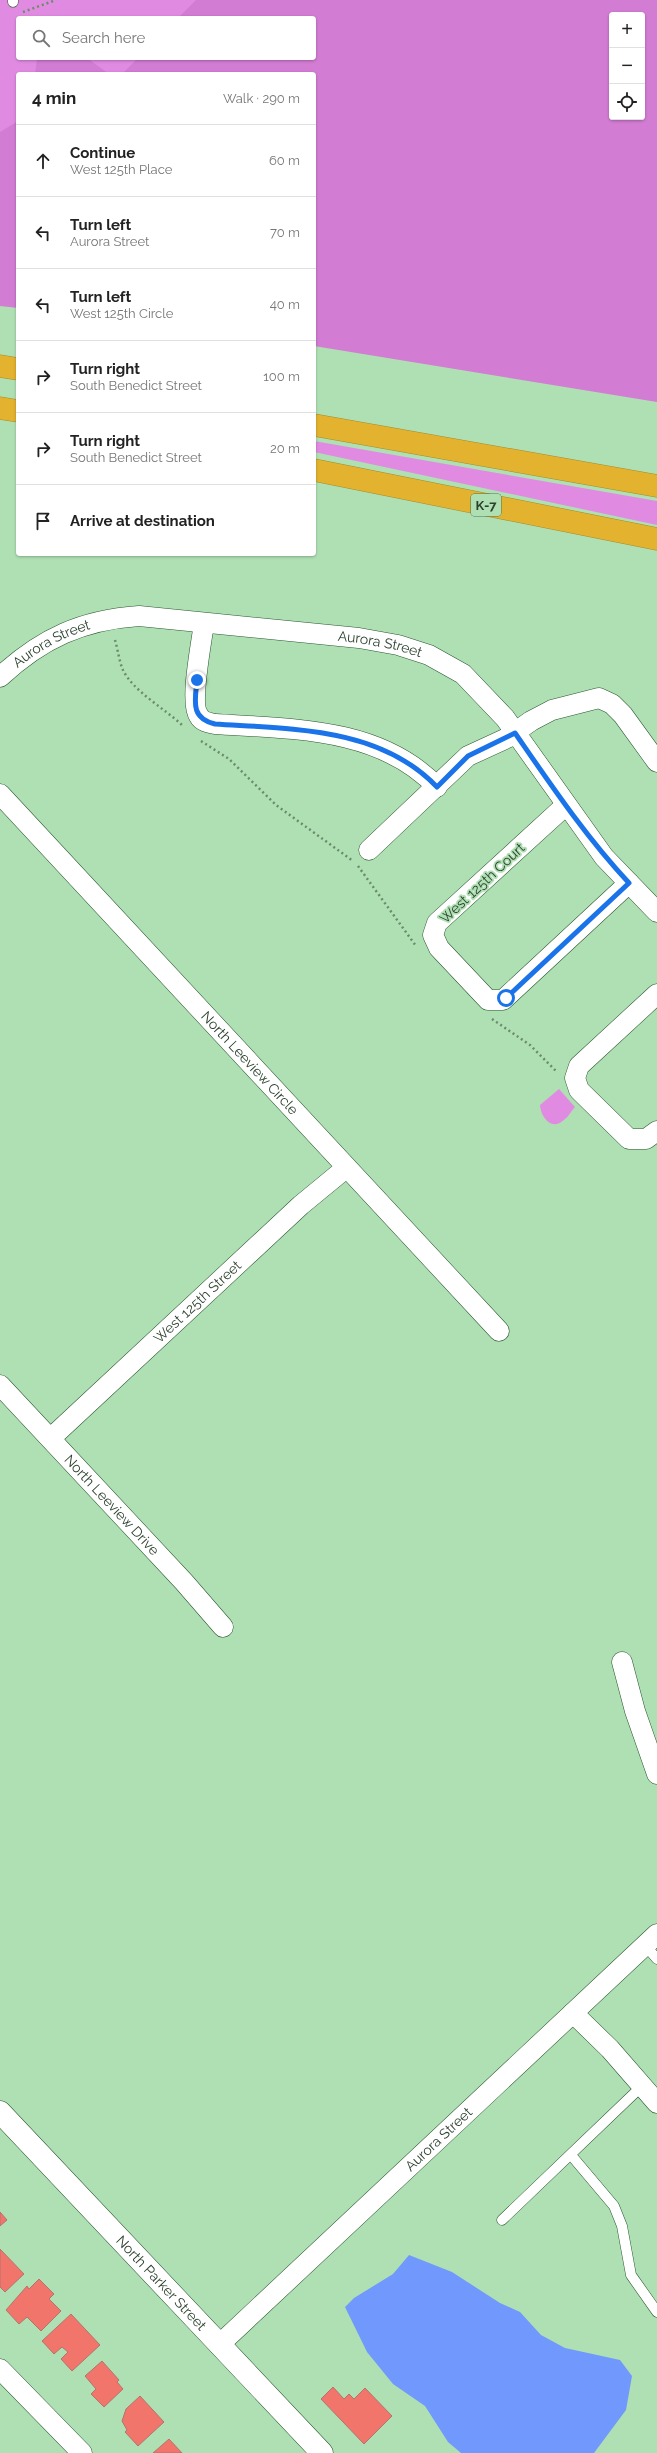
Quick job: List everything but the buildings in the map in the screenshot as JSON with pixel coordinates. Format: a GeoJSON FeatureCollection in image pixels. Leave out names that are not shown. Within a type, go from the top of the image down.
{"type":"FeatureCollection","features":[{"type":"Feature","properties":{"kind":"highway"},"geometry":{"type":"LineString","coordinates":[[0,366],[16,369]]}},
{"type":"Feature","properties":{"kind":"highway"},"geometry":{"type":"LineString","coordinates":[[0,408],[16,411]]}},
{"type":"Feature","properties":{"kind":"highway"},"geometry":{"type":"LineString","coordinates":[[316,425],[657,486]]}},
{"type":"Feature","properties":{"kind":"highway","name":"K-7"},"geometry":{"type":"LineString","coordinates":[[316,470],[657,539]]}},
{"type":"Feature","properties":{"kind":"street","name":"Aurora Street"},"geometry":{"type":"LineString","coordinates":[[0,677],[38,646],[70,630],[108,618],[139,616],[359,638],[398,645],[429,655],[463,674],[494,705],[604,857],[657,912]]}},
{"type":"Feature","properties":{"kind":"street"},"geometry":{"type":"LineString","coordinates":[[204,623],[195,700],[199,716],[204,721],[215,724],[323,732],[346,737],[385,751],[409,762],[421,770],[437,787]]}},
{"type":"Feature","properties":{"kind":"street"},"geometry":{"type":"LineString","coordinates":[[369,850],[468,756],[515,733],[531,721],[552,710],[599,698],[612,704],[623,715],[657,762]]}},
{"type":"Feature","properties":{"kind":"street","name":"North Leeview Circle"},"geometry":{"type":"LineString","coordinates":[[0,794],[499,1331]]}},
{"type":"Feature","properties":{"kind":"street","name":"West 125th Court"},"geometry":{"type":"LineString","coordinates":[[566,805],[437,923],[433,930],[434,941],[439,948],[488,1000],[503,1000],[629,883]]}},
{"type":"Feature","properties":{"kind":"street"},"geometry":{"type":"LineString","coordinates":[[657,994],[579,1066],[576,1078],[579,1090],[629,1139],[646,1140],[657,1131]]}},
{"type":"Feature","properties":{"kind":"street","name":"West 125th Street"},"geometry":{"type":"LineString","coordinates":[[51,1438],[301,1205],[346,1168]]}},
{"type":"Feature","properties":{"kind":"street","name":"North Leeview Drive"},"geometry":{"type":"LineString","coordinates":[[0,1385],[51,1438],[223,1627]]}},
{"type":"Feature","properties":{"kind":"street"},"geometry":{"type":"LineString","coordinates":[[622,1662],[635,1711],[657,1774]]}},
{"type":"Feature","properties":{"kind":"street","name":"Aurora Street"},"geometry":{"type":"LineString","coordinates":[[219,2345],[573,2013],[653,1946]]}},
{"type":"Feature","properties":{"kind":"street"},"geometry":{"type":"LineString","coordinates":[[573,2013],[644,2086],[657,2103]]}},
{"type":"Feature","properties":{"kind":"street","name":"North Parker Street"},"geometry":{"type":"LineString","coordinates":[[0,2112],[322,2453]]}},
{"type":"Feature","properties":{"kind":"street"},"geometry":{"type":"LineString","coordinates":[[0,2369],[82,2453]]}},
{"type":"Feature","properties":{"kind":"lane"},"geometry":{"type":"LineString","coordinates":[[502,2220],[644,2086]]}},
{"type":"Feature","properties":{"kind":"lane"},"geometry":{"type":"LineString","coordinates":[[571,2155],[614,2206],[622,2226],[631,2275],[657,2312]]}},
{"type":"Feature","properties":{"kind":"path"},"geometry":{"type":"LineString","coordinates":[[21,13],[56,0]]}},
{"type":"Feature","properties":{"kind":"path"},"geometry":{"type":"LineString","coordinates":[[115,640],[124,671],[129,678],[144,694],[167,711],[185,728]]}},
{"type":"Feature","properties":{"kind":"path"},"geometry":{"type":"LineString","coordinates":[[195,737],[229,759],[276,805],[351,859],[366,876],[417,948]]}},
{"type":"Feature","properties":{"kind":"path"},"geometry":{"type":"LineString","coordinates":[[486,1015],[530,1045],[556,1071]]}},
{"type":"Feature","properties":{"kind":"shaded area"},"geometry":{"type":"Polygon","coordinates":[[[0,0],[294,0],[277,16],[16,16],[16,60],[231,60],[218,72],[16,72],[16,265],[0,280],[0,0]]]}},
{"type":"Feature","properties":{"kind":"shaded area"},"geometry":{"type":"Polygon","coordinates":[[[196,0],[657,0],[657,402],[316,346],[316,72],[124,72],[136,60],[316,60],[316,16],[180,16],[196,0]]]}},
{"type":"Feature","properties":{"kind":"shaded area"},"geometry":{"type":"Polygon","coordinates":[[[37,60],[90,60],[106,72],[35,72],[37,60]]]}},
{"type":"Feature","properties":{"kind":"shaded area"},"geometry":{"type":"Polygon","coordinates":[[[16,122],[16,308],[0,306],[0,132],[16,122]]]}},
{"type":"Feature","properties":{"kind":"shaded area"},"geometry":{"type":"Polygon","coordinates":[[[316,441],[657,501],[657,525],[316,452],[316,441]]]}},
{"type":"Feature","properties":{"kind":"shaded area"},"geometry":{"type":"Polygon","coordinates":[[[559,1089],[575,1107],[560,1123],[552,1124],[545,1119],[540,1105],[559,1089]]]}},
{"type":"Feature","properties":{"kind":"water"},"geometry":{"type":"Polygon","coordinates":[[[409,2255],[452,2272],[500,2303],[520,2312],[541,2335],[565,2348],[620,2360],[632,2376],[626,2410],[594,2453],[461,2453],[448,2442],[425,2406],[393,2384],[367,2352],[345,2307],[354,2298],[393,2274],[409,2255]]]}},
{"type":"Feature","properties":{"kind":"route"},"geometry":{"type":"LineString","coordinates":[[197,680],[195,700],[196,710],[204,721],[215,724],[323,732],[346,737],[366,743],[409,762],[421,770],[437,787],[468,756],[515,733],[604,857],[629,883],[506,998]]}}]}
